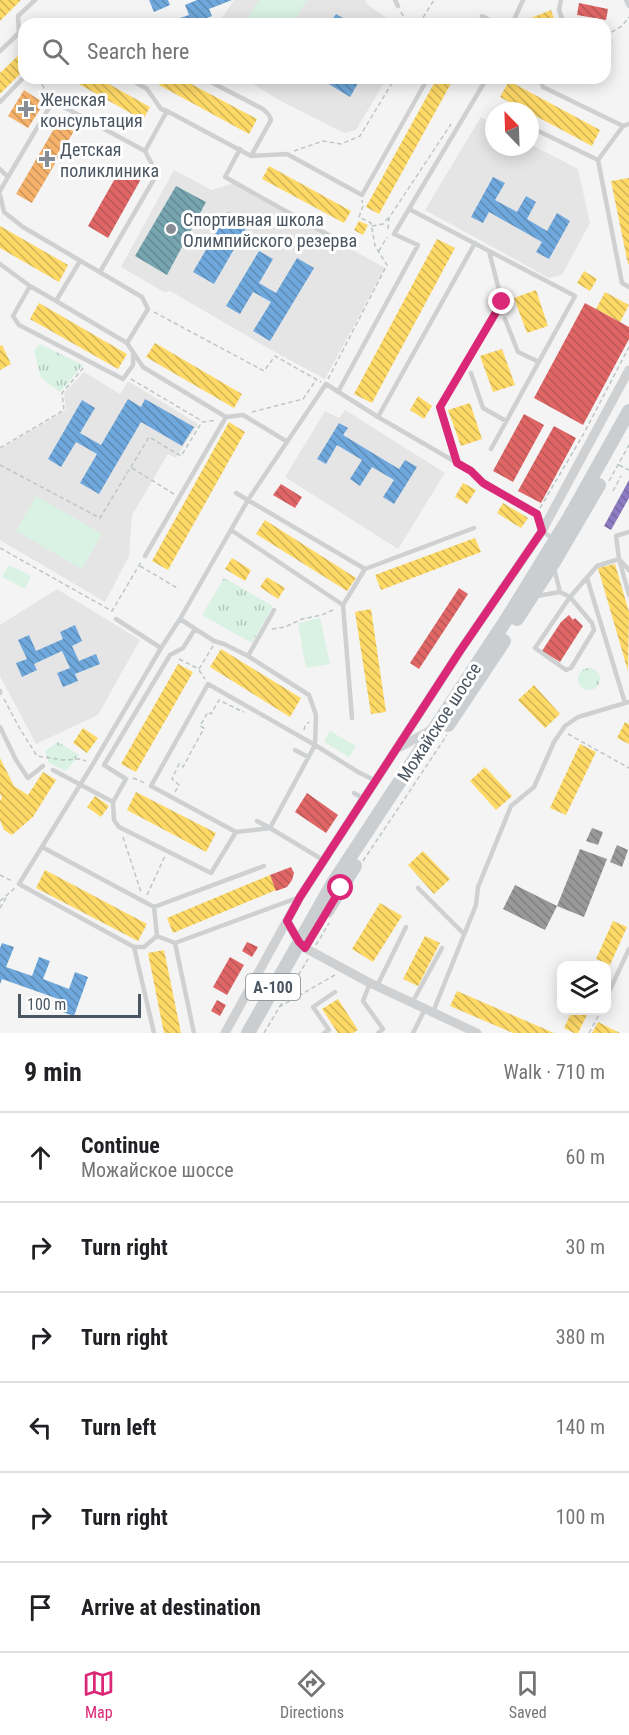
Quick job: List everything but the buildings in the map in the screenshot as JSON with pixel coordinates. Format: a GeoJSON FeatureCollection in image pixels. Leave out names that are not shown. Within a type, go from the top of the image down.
{"type":"FeatureCollection","features":[{"type":"Feature","properties":{"kind":"main road","name":"Можайское шоссе"},"geometry":{"type":"LineString","coordinates":[[258,1033],[305,947],[333,883],[508,617],[555,541],[629,411]]}},
{"type":"Feature","properties":{"kind":"main road","name":"Можайское шоссе"},"geometry":{"type":"LineString","coordinates":[[248,1033],[305,947],[364,850],[554,562],[629,430]]}},
{"type":"Feature","properties":{"kind":"street"},"geometry":{"type":"LineString","coordinates":[[225,1033],[323,860],[542,531],[629,370]]}},
{"type":"Feature","properties":{"kind":"street"},"geometry":{"type":"LineString","coordinates":[[397,748],[435,728]]}},
{"type":"Feature","properties":{"kind":"street"},"geometry":{"type":"LineString","coordinates":[[287,921],[305,947],[471,1032]]}},
{"type":"Feature","properties":{"kind":"lane"},"geometry":{"type":"LineString","coordinates":[[18,18],[35,0]]}},
{"type":"Feature","properties":{"kind":"lane"},"geometry":{"type":"LineString","coordinates":[[395,0],[398,6]]}},
{"type":"Feature","properties":{"kind":"lane"},"geometry":{"type":"LineString","coordinates":[[515,17],[523,0]]}},
{"type":"Feature","properties":{"kind":"lane"},"geometry":{"type":"LineString","coordinates":[[561,0],[559,10],[562,18]]}},
{"type":"Feature","properties":{"kind":"lane"},"geometry":{"type":"LineString","coordinates":[[626,0],[629,6]]}},
{"type":"Feature","properties":{"kind":"lane"},"geometry":{"type":"LineString","coordinates":[[482,16],[486,18]]}},
{"type":"Feature","properties":{"kind":"lane"},"geometry":{"type":"LineString","coordinates":[[0,51],[18,35]]}},
{"type":"Feature","properties":{"kind":"lane"},"geometry":{"type":"LineString","coordinates":[[0,102],[18,83]]}},
{"type":"Feature","properties":{"kind":"lane"},"geometry":{"type":"LineString","coordinates":[[138,84],[147,89],[161,109],[251,156],[287,154],[362,195],[425,84]]}},
{"type":"Feature","properties":{"kind":"lane"},"geometry":{"type":"LineString","coordinates":[[215,84],[263,109],[269,115],[271,120],[251,156]]}},
{"type":"Feature","properties":{"kind":"lane"},"geometry":{"type":"LineString","coordinates":[[338,392],[418,245],[394,234],[483,84]]}},
{"type":"Feature","properties":{"kind":"lane"},"geometry":{"type":"LineString","coordinates":[[542,84],[543,87],[626,125],[598,160],[622,283],[629,287]]}},
{"type":"Feature","properties":{"kind":"lane"},"geometry":{"type":"LineString","coordinates":[[100,272],[157,174],[145,151],[53,101],[0,193],[2,211],[23,227],[142,297],[148,309],[127,343]]}},
{"type":"Feature","properties":{"kind":"lane"},"geometry":{"type":"LineString","coordinates":[[145,151],[167,111]]}},
{"type":"Feature","properties":{"kind":"lane"},"geometry":{"type":"LineString","coordinates":[[539,131],[598,160]]}},
{"type":"Feature","properties":{"kind":"lane"},"geometry":{"type":"LineString","coordinates":[[240,149],[225,177],[334,238],[344,238]]}},
{"type":"Feature","properties":{"kind":"lane"},"geometry":{"type":"LineString","coordinates":[[0,169],[8,177]]}},
{"type":"Feature","properties":{"kind":"lane"},"geometry":{"type":"LineString","coordinates":[[409,209],[575,296],[491,449]]}},
{"type":"Feature","properties":{"kind":"lane"},"geometry":{"type":"LineString","coordinates":[[378,417],[475,243]]}},
{"type":"Feature","properties":{"kind":"lane"},"geometry":{"type":"LineString","coordinates":[[457,463],[440,407],[502,302],[489,251]]}},
{"type":"Feature","properties":{"kind":"lane"},"geometry":{"type":"LineString","coordinates":[[56,301],[80,261]]}},
{"type":"Feature","properties":{"kind":"lane"},"geometry":{"type":"LineString","coordinates":[[0,264],[30,286],[127,343],[142,367],[225,418],[243,415],[286,441]]}},
{"type":"Feature","properties":{"kind":"lane"},"geometry":{"type":"LineString","coordinates":[[30,286],[13,316],[19,325],[123,379],[133,365],[133,353]]}},
{"type":"Feature","properties":{"kind":"lane"},"geometry":{"type":"LineString","coordinates":[[505,319],[518,352],[539,362]]}},
{"type":"Feature","properties":{"kind":"lane"},"geometry":{"type":"LineString","coordinates":[[471,373],[483,408],[506,421]]}},
{"type":"Feature","properties":{"kind":"lane"},"geometry":{"type":"LineString","coordinates":[[158,936],[144,947],[134,947],[20,884],[180,619],[248,500],[326,384],[471,471],[483,483],[537,514],[542,531],[555,541]]}},
{"type":"Feature","properties":{"kind":"lane"},"geometry":{"type":"LineString","coordinates":[[145,556],[225,418]]}},
{"type":"Feature","properties":{"kind":"lane"},"geometry":{"type":"LineString","coordinates":[[236,493],[365,569]]}},
{"type":"Feature","properties":{"kind":"lane"},"geometry":{"type":"LineString","coordinates":[[352,718],[343,606],[365,569],[474,528]]}},
{"type":"Feature","properties":{"kind":"lane"},"geometry":{"type":"LineString","coordinates":[[231,530],[343,606]]}},
{"type":"Feature","properties":{"kind":"lane"},"geometry":{"type":"LineString","coordinates":[[629,532],[616,536],[619,559],[629,595]]}},
{"type":"Feature","properties":{"kind":"lane"},"geometry":{"type":"LineString","coordinates":[[619,559],[629,570]]}},
{"type":"Feature","properties":{"kind":"lane"},"geometry":{"type":"LineString","coordinates":[[528,602],[539,595],[560,592],[570,597],[592,623],[594,630],[571,668],[566,670],[534,648],[570,597],[597,566],[619,559]]}},
{"type":"Feature","properties":{"kind":"lane"},"geometry":{"type":"LineString","coordinates":[[554,562],[554,573],[560,592]]}},
{"type":"Feature","properties":{"kind":"lane"},"geometry":{"type":"LineString","coordinates":[[413,1033],[429,1010],[464,934],[476,905],[478,887],[511,806],[534,787],[554,742],[565,726],[578,717],[627,702],[587,578]]}},
{"type":"Feature","properties":{"kind":"lane"},"geometry":{"type":"LineString","coordinates":[[248,656],[274,610]]}},
{"type":"Feature","properties":{"kind":"lane"},"geometry":{"type":"LineString","coordinates":[[116,619],[161,648]]}},
{"type":"Feature","properties":{"kind":"lane"},"geometry":{"type":"LineString","coordinates":[[180,619],[214,641],[248,656],[309,695],[316,715],[315,745],[270,828]]}},
{"type":"Feature","properties":{"kind":"lane"},"geometry":{"type":"LineString","coordinates":[[195,629],[183,648],[170,655],[104,765],[126,779],[113,802],[114,820],[119,827],[212,873],[236,832]]}},
{"type":"Feature","properties":{"kind":"lane"},"geometry":{"type":"LineString","coordinates":[[270,828],[236,832],[151,786],[208,684],[376,781]]}},
{"type":"Feature","properties":{"kind":"lane"},"geometry":{"type":"LineString","coordinates":[[0,727],[28,778],[42,766]]}},
{"type":"Feature","properties":{"kind":"lane"},"geometry":{"type":"LineString","coordinates":[[294,750],[309,757]]}},
{"type":"Feature","properties":{"kind":"lane"},"geometry":{"type":"LineString","coordinates":[[53,770],[113,802]]}},
{"type":"Feature","properties":{"kind":"lane"},"geometry":{"type":"LineString","coordinates":[[354,793],[364,799]]}},
{"type":"Feature","properties":{"kind":"lane"},"geometry":{"type":"LineString","coordinates":[[257,821],[323,860]]}},
{"type":"Feature","properties":{"kind":"lane"},"geometry":{"type":"LineString","coordinates":[[42,847],[154,907]]}},
{"type":"Feature","properties":{"kind":"lane"},"geometry":{"type":"LineString","coordinates":[[154,907],[264,866]]}},
{"type":"Feature","properties":{"kind":"lane"},"geometry":{"type":"LineString","coordinates":[[418,888],[464,934]]}},
{"type":"Feature","properties":{"kind":"lane"},"geometry":{"type":"LineString","coordinates":[[158,936],[176,943],[300,897]]}},
{"type":"Feature","properties":{"kind":"lane"},"geometry":{"type":"LineString","coordinates":[[154,907],[158,936]]}},
{"type":"Feature","properties":{"kind":"lane"},"geometry":{"type":"LineString","coordinates":[[378,1033],[383,1029],[363,1001],[406,927]]}},
{"type":"Feature","properties":{"kind":"lane"},"geometry":{"type":"LineString","coordinates":[[176,943],[194,1033]]}},
{"type":"Feature","properties":{"kind":"lane"},"geometry":{"type":"LineString","coordinates":[[134,947],[154,1033]]}},
{"type":"Feature","properties":{"kind":"lane"},"geometry":{"type":"LineString","coordinates":[[412,1003],[442,948]]}},
{"type":"Feature","properties":{"kind":"lane"},"geometry":{"type":"LineString","coordinates":[[611,987],[629,949]]}},
{"type":"Feature","properties":{"kind":"lane"},"geometry":{"type":"LineString","coordinates":[[324,1033],[329,1030],[313,1007],[335,993]]}},
{"type":"Feature","properties":{"kind":"path"},"geometry":{"type":"LineString","coordinates":[[423,18],[434,0]]}},
{"type":"Feature","properties":{"kind":"path"},"geometry":{"type":"LineString","coordinates":[[398,6],[405,18]]}},
{"type":"Feature","properties":{"kind":"path"},"geometry":{"type":"LineString","coordinates":[[611,32],[622,26],[629,16]]}},
{"type":"Feature","properties":{"kind":"path"},"geometry":{"type":"LineString","coordinates":[[42,84],[53,101]]}},
{"type":"Feature","properties":{"kind":"path"},"geometry":{"type":"LineString","coordinates":[[287,154],[323,141],[341,144],[360,136],[391,84]]}},
{"type":"Feature","properties":{"kind":"path"},"geometry":{"type":"LineString","coordinates":[[371,226],[383,224],[389,217],[455,118]]}},
{"type":"Feature","properties":{"kind":"path"},"geometry":{"type":"LineString","coordinates":[[148,309],[264,371],[274,356],[326,384],[387,265],[375,246],[370,224],[359,217],[363,206],[362,195]]}},
{"type":"Feature","properties":{"kind":"path"},"geometry":{"type":"LineString","coordinates":[[378,252],[388,235],[389,217]]}},
{"type":"Feature","properties":{"kind":"path"},"geometry":{"type":"LineString","coordinates":[[537,514],[583,435],[629,346]]}},
{"type":"Feature","properties":{"kind":"path"},"geometry":{"type":"LineString","coordinates":[[0,448],[64,410],[62,393],[90,361]]}},
{"type":"Feature","properties":{"kind":"path"},"geometry":{"type":"LineString","coordinates":[[125,376],[202,422],[225,418]]}},
{"type":"Feature","properties":{"kind":"path"},"geometry":{"type":"LineString","coordinates":[[243,415],[303,399],[317,379]]}},
{"type":"Feature","properties":{"kind":"path"},"geometry":{"type":"LineString","coordinates":[[0,465],[100,518],[149,437],[181,456],[202,422]]}},
{"type":"Feature","properties":{"kind":"path"},"geometry":{"type":"LineString","coordinates":[[607,485],[629,446]]}},
{"type":"Feature","properties":{"kind":"path"},"geometry":{"type":"LineString","coordinates":[[619,464],[629,470]]}},
{"type":"Feature","properties":{"kind":"path"},"geometry":{"type":"LineString","coordinates":[[132,467],[179,497]]}},
{"type":"Feature","properties":{"kind":"path"},"geometry":{"type":"LineString","coordinates":[[613,491],[621,476]]}},
{"type":"Feature","properties":{"kind":"path"},"geometry":{"type":"LineString","coordinates":[[0,548],[112,611],[145,556]]}},
{"type":"Feature","properties":{"kind":"path"},"geometry":{"type":"LineString","coordinates":[[139,566],[179,589]]}},
{"type":"Feature","properties":{"kind":"path"},"geometry":{"type":"LineString","coordinates":[[262,631],[285,627],[343,606]]}},
{"type":"Feature","properties":{"kind":"path"},"geometry":{"type":"LineString","coordinates":[[199,669],[208,684]]}},
{"type":"Feature","properties":{"kind":"path"},"geometry":{"type":"LineString","coordinates":[[0,693],[37,756],[63,760],[81,759],[93,764]]}},
{"type":"Feature","properties":{"kind":"path"},"geometry":{"type":"LineString","coordinates":[[172,798],[179,785],[172,778],[179,764],[183,767],[204,728],[200,726],[208,712],[211,714],[219,700],[243,712],[246,706]]}},
{"type":"Feature","properties":{"kind":"path"},"geometry":{"type":"LineString","coordinates":[[303,735],[305,726]]}},
{"type":"Feature","properties":{"kind":"path"},"geometry":{"type":"LineString","coordinates":[[363,862],[452,728]]}},
{"type":"Feature","properties":{"kind":"path"},"geometry":{"type":"LineString","coordinates":[[562,730],[629,768]]}},
{"type":"Feature","properties":{"kind":"path"},"geometry":{"type":"LineString","coordinates":[[119,827],[144,901]]}},
{"type":"Feature","properties":{"kind":"path"},"geometry":{"type":"LineString","coordinates":[[144,901],[167,851]]}},
{"type":"Feature","properties":{"kind":"path"},"geometry":{"type":"LineString","coordinates":[[0,875],[20,884],[0,901]]}},
{"type":"Feature","properties":{"kind":"path"},"geometry":{"type":"LineString","coordinates":[[0,909],[8,895]]}},
{"type":"Feature","properties":{"kind":"path"},"geometry":{"type":"LineString","coordinates":[[264,1033],[279,1008],[305,947],[329,922]]}},
{"type":"Feature","properties":{"kind":"path"},"geometry":{"type":"LineString","coordinates":[[279,1008],[338,974]]}},
{"type":"Feature","properties":{"kind":"path"},"geometry":{"type":"LineString","coordinates":[[589,1033],[599,1015]]}},
{"type":"Feature","properties":{"kind":"shaded area"},"geometry":{"type":"Polygon","coordinates":[[[234,0],[365,0],[368,5],[386,18],[222,18],[234,0]]]}},
{"type":"Feature","properties":{"kind":"shaded area"},"geometry":{"type":"Polygon","coordinates":[[[253,84],[383,84],[356,130],[344,133],[253,84]]]}},
{"type":"Feature","properties":{"kind":"shaded area"},"geometry":{"type":"Polygon","coordinates":[[[481,117],[485,119],[485,156],[539,156],[539,149],[578,169],[590,223],[562,275],[549,278],[425,210],[481,117]]]}},
{"type":"Feature","properties":{"kind":"shaded area"},"geometry":{"type":"Polygon","coordinates":[[[174,170],[212,190],[234,183],[385,268],[325,379],[170,291],[164,292],[121,267],[174,170]]]}},
{"type":"Feature","properties":{"kind":"shaded area"},"geometry":{"type":"Polygon","coordinates":[[[84,372],[120,394],[128,381],[198,424],[176,458],[168,454],[132,515],[129,556],[105,602],[0,540],[0,449],[66,410],[64,393],[84,372]]]}},
{"type":"Feature","properties":{"kind":"shaded area"},"geometry":{"type":"Polygon","coordinates":[[[345,410],[445,473],[398,549],[285,477],[325,411],[339,418],[345,410]]]}},
{"type":"Feature","properties":{"kind":"shaded area"},"geometry":{"type":"Polygon","coordinates":[[[57,589],[140,640],[98,715],[36,744],[0,676],[0,625],[57,589]]]}},
{"type":"Feature","properties":{"kind":"green space"},"geometry":{"type":"Polygon","coordinates":[[[259,0],[307,0],[296,18],[247,18],[259,0]]]}},
{"type":"Feature","properties":{"kind":"green space"},"geometry":{"type":"Polygon","coordinates":[[[40,344],[83,365],[60,392],[41,378],[34,351],[40,344]]]}},
{"type":"Feature","properties":{"kind":"green space"},"geometry":{"type":"Polygon","coordinates":[[[36,496],[102,534],[82,569],[16,531],[36,496]]]}},
{"type":"Feature","properties":{"kind":"green space"},"geometry":{"type":"Polygon","coordinates":[[[9,565],[31,576],[25,589],[2,577],[9,565]]]}},
{"type":"Feature","properties":{"kind":"green space"},"geometry":{"type":"Polygon","coordinates":[[[224,578],[273,606],[252,643],[202,615],[224,578]]]}},
{"type":"Feature","properties":{"kind":"green space"},"geometry":{"type":"Polygon","coordinates":[[[320,618],[330,664],[306,668],[298,623],[320,618]]]}},
{"type":"Feature","properties":{"kind":"green space"},"geometry":{"type":"Polygon","coordinates":[[[589,668],[597,671],[600,679],[597,687],[589,690],[581,687],[578,679],[581,671],[589,668]]]}},
{"type":"Feature","properties":{"kind":"green space"},"geometry":{"type":"Polygon","coordinates":[[[330,731],[356,746],[349,757],[324,742],[330,731]]]}},
{"type":"Feature","properties":{"kind":"green space"},"geometry":{"type":"Polygon","coordinates":[[[58,742],[79,755],[66,771],[49,763],[45,751],[58,742]]]}},
{"type":"Feature","properties":{"kind":"place","name":"Женская консультация"},"geometry":{"type":"Point","coordinates":[26,109]}},
{"type":"Feature","properties":{"kind":"place","name":"Детская поликлиника"},"geometry":{"type":"Point","coordinates":[47,159]}},
{"type":"Feature","properties":{"kind":"place","name":"Спортивная школа Олимпийского резерва"},"geometry":{"type":"Point","coordinates":[171,229]}},
{"type":"Feature","properties":{"kind":"route"},"geometry":{"type":"LineString","coordinates":[[341,888],[305,948],[287,921],[300,897],[460,651],[542,531],[537,514],[483,483],[471,471],[457,463],[440,407],[502,302]]}}]}
